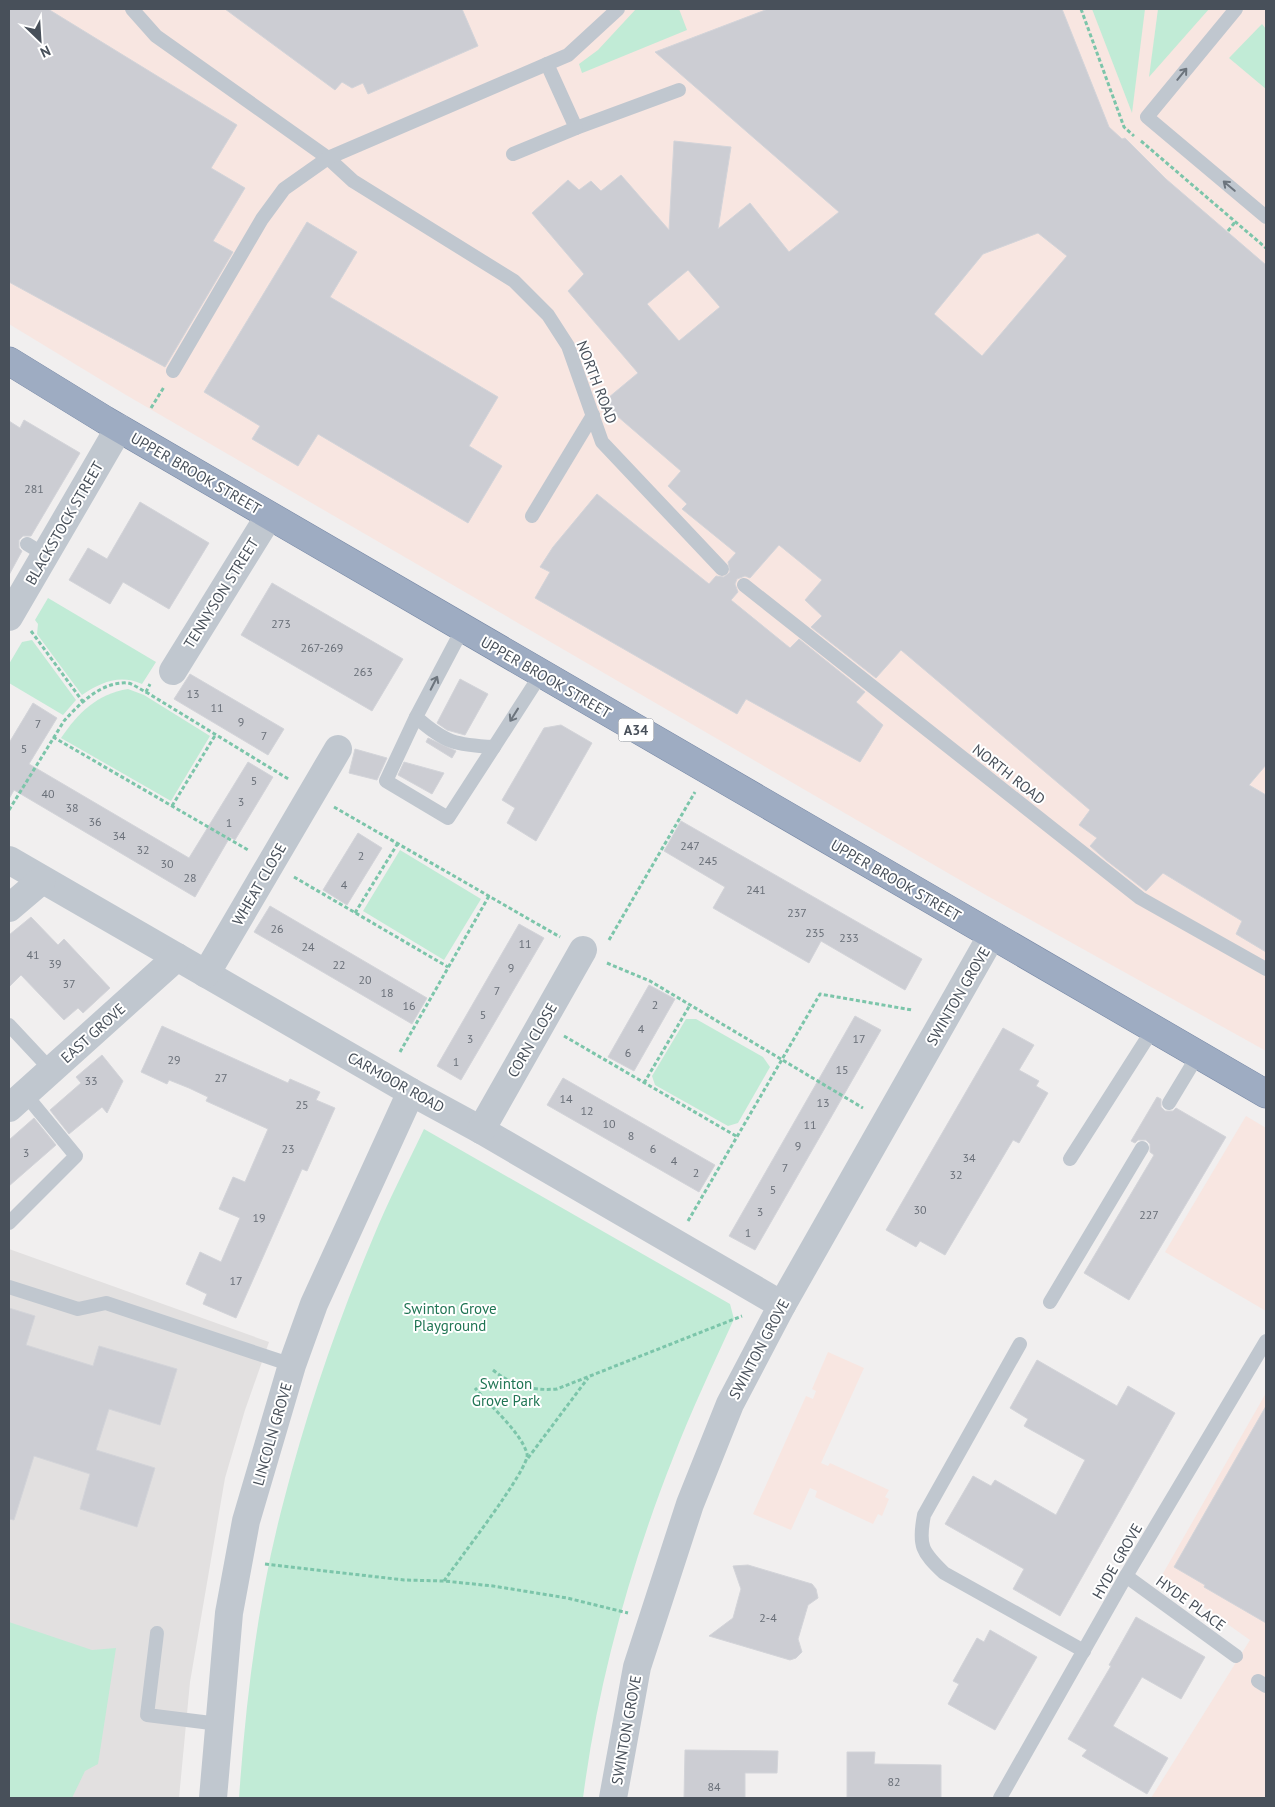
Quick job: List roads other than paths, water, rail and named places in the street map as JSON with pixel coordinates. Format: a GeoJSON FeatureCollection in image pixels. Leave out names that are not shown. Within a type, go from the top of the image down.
{"type":"FeatureCollection","features":[{"type":"Feature","properties":{"kind":"highway","name":"UPPER BROOK STREET"},"geometry":{"type":"LineString","coordinates":[[9,361],[269,516],[1266,1094]]}},
{"type":"Feature","properties":{"kind":"street","name":"BLACKSTOCK STREET"},"geometry":{"type":"LineString","coordinates":[[11,613],[36,549],[119,428]]}},
{"type":"Feature","properties":{"kind":"street","name":"TENNYSON STREET"},"geometry":{"type":"LineString","coordinates":[[173,671],[269,516]]}},
{"type":"Feature","properties":{"kind":"street","name":"WHEAT CLOSE"},"geometry":{"type":"LineString","coordinates":[[206,974],[338,749]]}},
{"type":"Feature","properties":{"kind":"street","name":"CARMOOR ROAD"},"geometry":{"type":"LineString","coordinates":[[9,860],[782,1305]]}},
{"type":"Feature","properties":{"kind":"street"},"geometry":{"type":"LineString","coordinates":[[9,908],[42,880]]}},
{"type":"Feature","properties":{"kind":"street","name":"SWINTON GROVE"},"geometry":{"type":"LineString","coordinates":[[614,1798],[637,1667],[690,1504],[730,1404],[782,1305],[992,935]]}},
{"type":"Feature","properties":{"kind":"street","name":"CORN CLOSE"},"geometry":{"type":"LineString","coordinates":[[481,1130],[541,1024],[590,954]]}},
{"type":"Feature","properties":{"kind":"street","name":"EAST GROVE"},"geometry":{"type":"LineString","coordinates":[[17,1101],[177,957]]}},
{"type":"Feature","properties":{"kind":"street","name":"LINCOLN GROVE"},"geometry":{"type":"LineString","coordinates":[[213,1798],[227,1631],[237,1560],[246,1521],[292,1365],[314,1304],[411,1092]]}},
{"type":"Feature","properties":{"kind":"lane","name":"NORTH ROAD"},"geometry":{"type":"LineString","coordinates":[[132,9],[156,36],[328,158],[353,181],[514,281],[548,315],[568,346],[602,442],[722,569]]}},
{"type":"Feature","properties":{"kind":"lane"},"geometry":{"type":"LineString","coordinates":[[173,371],[268,212],[284,189],[328,158],[568,54],[618,9]]}},
{"type":"Feature","properties":{"kind":"lane"},"geometry":{"type":"LineString","coordinates":[[1236,9],[1147,117],[1266,217]]}},
{"type":"Feature","properties":{"kind":"lane"},"geometry":{"type":"LineString","coordinates":[[547,64],[576,128]]}},
{"type":"Feature","properties":{"kind":"lane"},"geometry":{"type":"LineString","coordinates":[[513,154],[576,128],[679,90]]}},
{"type":"Feature","properties":{"kind":"lane"},"geometry":{"type":"LineString","coordinates":[[532,516],[593,415]]}},
{"type":"Feature","properties":{"kind":"lane","name":"NORTH ROAD"},"geometry":{"type":"LineString","coordinates":[[744,585],[1140,898],[1266,969]]}},
{"type":"Feature","properties":{"kind":"lane"},"geometry":{"type":"LineString","coordinates":[[463,628],[416,717],[386,781],[448,818],[541,674]]}},
{"type":"Feature","properties":{"kind":"lane"},"geometry":{"type":"LineString","coordinates":[[416,717],[432,731],[459,745],[494,747]]}},
{"type":"Feature","properties":{"kind":"lane"},"geometry":{"type":"LineString","coordinates":[[9,1025],[52,1071]]}},
{"type":"Feature","properties":{"kind":"lane"},"geometry":{"type":"LineString","coordinates":[[1070,1159],[1153,1029]]}},
{"type":"Feature","properties":{"kind":"lane"},"geometry":{"type":"LineString","coordinates":[[1169,1103],[1198,1054]]}},
{"type":"Feature","properties":{"kind":"lane"},"geometry":{"type":"LineString","coordinates":[[9,1223],[76,1156],[17,1101]]}},
{"type":"Feature","properties":{"kind":"lane"},"geometry":{"type":"LineString","coordinates":[[1050,1302],[1142,1148]]}},
{"type":"Feature","properties":{"kind":"lane"},"geometry":{"type":"LineString","coordinates":[[9,1287],[78,1309],[106,1303],[292,1365]]}},
{"type":"Feature","properties":{"kind":"lane","name":"HYDE GROVE"},"geometry":{"type":"LineString","coordinates":[[1000,1798],[1126,1576],[1266,1341]]}},
{"type":"Feature","properties":{"kind":"lane"},"geometry":{"type":"LineString","coordinates":[[1020,1344],[924,1515],[920,1538],[926,1556],[944,1573],[1084,1651]]}},
{"type":"Feature","properties":{"kind":"lane","name":"HYDE PLACE"},"geometry":{"type":"LineString","coordinates":[[1126,1576],[1236,1656]]}},
{"type":"Feature","properties":{"kind":"lane"},"geometry":{"type":"LineString","coordinates":[[157,1633],[147,1715],[219,1724]]}},
{"type":"Feature","properties":{"kind":"park label","name":"Swinton Grove Playground"},"geometry":{"type":"Point","coordinates":[450,1316]}},
{"type":"Feature","properties":{"kind":"park label","name":"Swinton Grove Park"},"geometry":{"type":"Point","coordinates":[506,1392]}}]}
